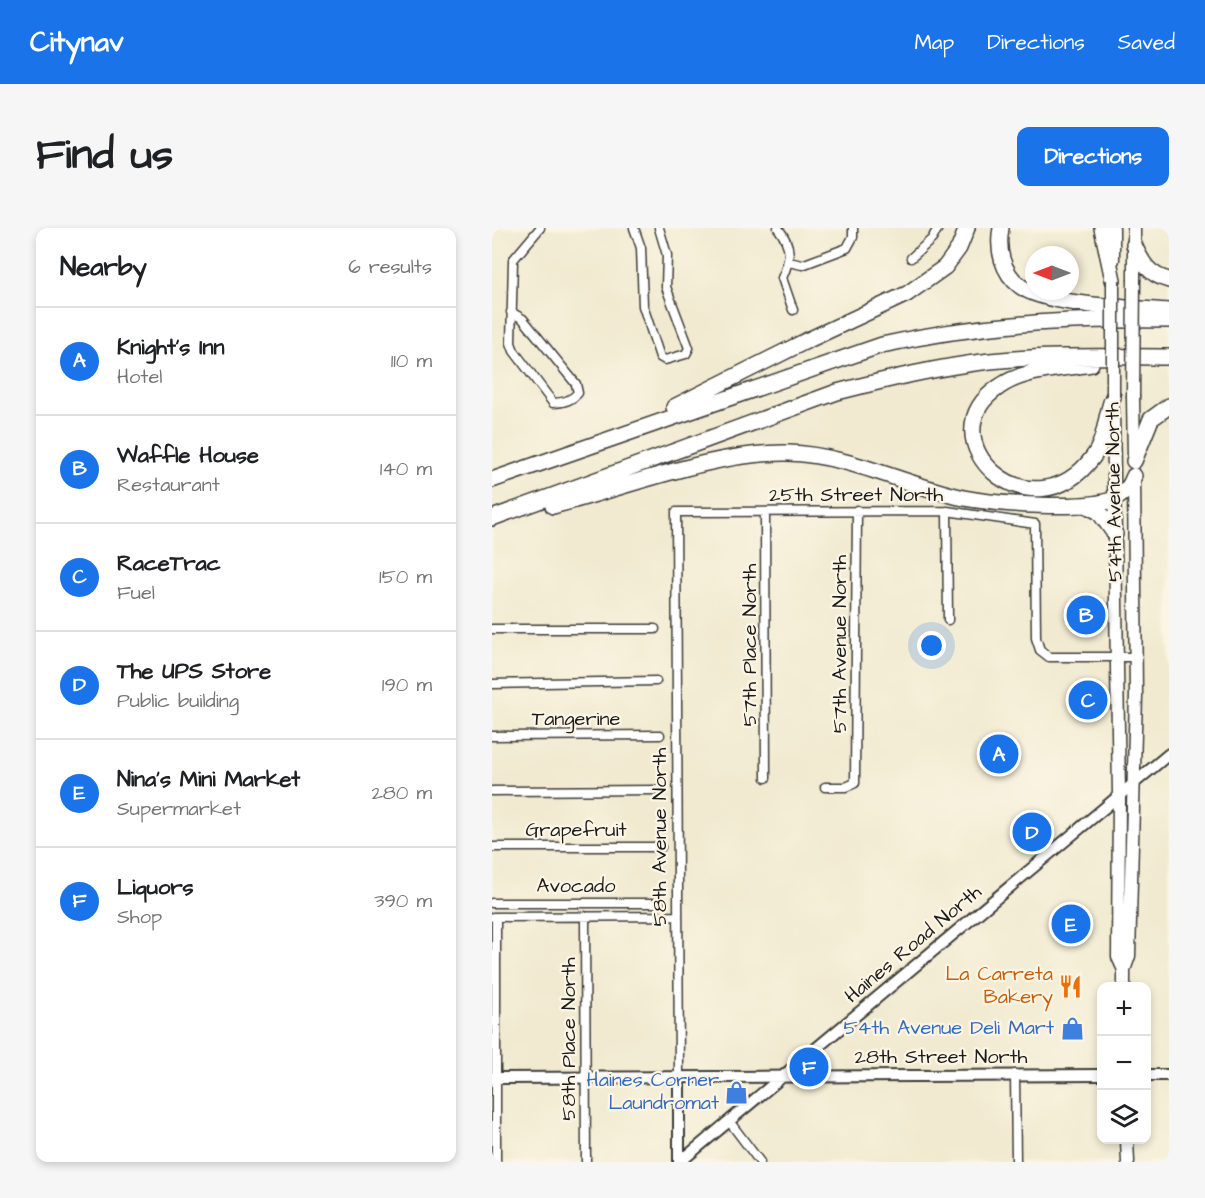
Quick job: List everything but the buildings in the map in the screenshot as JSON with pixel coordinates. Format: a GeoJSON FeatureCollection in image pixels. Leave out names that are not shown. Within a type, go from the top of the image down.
{"type":"FeatureCollection","features":[{"type":"Feature","properties":{"kind":"highway"},"geometry":{"type":"LineString","coordinates":[[603,440],[908,294],[945,267],[959,248],[968,228]]}},
{"type":"Feature","properties":{"kind":"highway"},"geometry":{"type":"LineString","coordinates":[[1001,228],[999,245],[1003,264],[1021,286],[1056,298],[1169,311]]}},
{"type":"Feature","properties":{"kind":"highway"},"geometry":{"type":"LineString","coordinates":[[1102,228],[1113,280]]}},
{"type":"Feature","properties":{"kind":"highway"},"geometry":{"type":"LineString","coordinates":[[1134,245],[1143,264],[1154,275],[1169,280]]}},
{"type":"Feature","properties":{"kind":"highway"},"geometry":{"type":"LineString","coordinates":[[492,480],[851,354],[915,337],[974,328],[1056,321],[1169,320]]}},
{"type":"Feature","properties":{"kind":"highway"},"geometry":{"type":"LineString","coordinates":[[492,518],[837,392],[881,381],[936,369],[992,361],[1065,357],[1169,358]]}},
{"type":"Feature","properties":{"kind":"highway"},"geometry":{"type":"LineString","coordinates":[[1113,397],[1101,443],[1095,455],[1085,466],[1056,485],[1038,488],[1008,483],[985,466],[978,455],[974,430],[979,410],[991,393],[1012,379],[1026,374],[1096,363],[1169,358]]}},
{"type":"Feature","properties":{"kind":"highway"},"geometry":{"type":"LineString","coordinates":[[514,510],[544,508],[736,458],[787,453],[833,458],[962,497],[987,502],[1086,505],[1115,499],[1126,491],[1151,419],[1169,406]]}},
{"type":"Feature","properties":{"kind":"highway"},"geometry":{"type":"LineString","coordinates":[[1086,505],[1099,512],[1115,534]]}},
{"type":"Feature","properties":{"kind":"main road","name":"54th Avenue North"},"geometry":{"type":"LineString","coordinates":[[1113,228],[1119,795],[1118,957],[1124,970]]}},
{"type":"Feature","properties":{"kind":"main road","name":"54th Avenue North"},"geometry":{"type":"LineString","coordinates":[[1124,982],[1124,970],[1129,956],[1136,657],[1134,228]]}},
{"type":"Feature","properties":{"kind":"main road"},"geometry":{"type":"LineString","coordinates":[[1127,1144],[1128,1162]]}},
{"type":"Feature","properties":{"kind":"street"},"geometry":{"type":"LineString","coordinates":[[511,312],[523,319],[576,384],[578,393],[573,399],[563,403],[553,403],[514,351],[511,312],[513,260],[540,228]]}},
{"type":"Feature","properties":{"kind":"street"},"geometry":{"type":"LineString","coordinates":[[634,228],[641,248],[643,306],[660,357],[665,360],[686,354],[689,348],[666,287],[667,255],[659,228]]}},
{"type":"Feature","properties":{"kind":"street"},"geometry":{"type":"LineString","coordinates":[[778,228],[789,247],[789,262],[782,278],[793,310]]}},
{"type":"Feature","properties":{"kind":"street"},"geometry":{"type":"LineString","coordinates":[[789,262],[802,265],[847,248],[852,243],[853,228]]}},
{"type":"Feature","properties":{"kind":"street"},"geometry":{"type":"LineString","coordinates":[[911,258],[932,239],[938,228]]}},
{"type":"Feature","properties":{"kind":"street","name":"57th Avenue North"},"geometry":{"type":"LineString","coordinates":[[825,787],[852,785],[855,778],[857,510]]}},
{"type":"Feature","properties":{"kind":"street"},"geometry":{"type":"LineString","coordinates":[[947,511],[948,620]]}},
{"type":"Feature","properties":{"kind":"street","name":"25th Street North"},"geometry":{"type":"LineString","coordinates":[[676,512],[947,511],[1035,524],[1036,638],[1040,650],[1049,657],[1117,657]]}},
{"type":"Feature","properties":{"kind":"street","name":"58th Avenue North"},"geometry":{"type":"LineString","coordinates":[[676,512],[680,1162]]}},
{"type":"Feature","properties":{"kind":"street","name":"57th Place North"},"geometry":{"type":"LineString","coordinates":[[765,512],[766,778]]}},
{"type":"Feature","properties":{"kind":"street"},"geometry":{"type":"LineString","coordinates":[[492,629],[655,629]]}},
{"type":"Feature","properties":{"kind":"street"},"geometry":{"type":"LineString","coordinates":[[1117,657],[1136,657]]}},
{"type":"Feature","properties":{"kind":"street"},"geometry":{"type":"LineString","coordinates":[[492,684],[656,681]]}},
{"type":"Feature","properties":{"kind":"street","name":"Tangerine"},"geometry":{"type":"LineString","coordinates":[[492,736],[660,735]]}},
{"type":"Feature","properties":{"kind":"street","name":"Haines Road North"},"geometry":{"type":"LineString","coordinates":[[680,1162],[1169,754]]}},
{"type":"Feature","properties":{"kind":"street"},"geometry":{"type":"LineString","coordinates":[[492,791],[660,790]]}},
{"type":"Feature","properties":{"kind":"street","name":"Grapefruit"},"geometry":{"type":"LineString","coordinates":[[492,847],[661,847]]}},
{"type":"Feature","properties":{"kind":"street","name":"Avocado"},"geometry":{"type":"LineString","coordinates":[[492,903],[660,903]]}},
{"type":"Feature","properties":{"kind":"street"},"geometry":{"type":"LineString","coordinates":[[496,1162],[494,916],[678,916]]}},
{"type":"Feature","properties":{"kind":"street","name":"58th Place North"},"geometry":{"type":"LineString","coordinates":[[585,916],[586,1162]]}},
{"type":"Feature","properties":{"kind":"street"},"geometry":{"type":"LineString","coordinates":[[1015,1074],[1016,1162]]}},
{"type":"Feature","properties":{"kind":"street","name":"28th Street North"},"geometry":{"type":"LineString","coordinates":[[494,1078],[1097,1075]]}},
{"type":"Feature","properties":{"kind":"street"},"geometry":{"type":"LineString","coordinates":[[1151,1075],[1169,1075]]}},
{"type":"Feature","properties":{"kind":"street"},"geometry":{"type":"LineString","coordinates":[[729,1121],[760,1162]]}},
{"type":"Feature","properties":{"kind":"place","name":"Waffle House"},"geometry":{"type":"Point","coordinates":[1086,615]}},
{"type":"Feature","properties":{"kind":"place","name":"RaceTrac"},"geometry":{"type":"Point","coordinates":[1088,700]}},
{"type":"Feature","properties":{"kind":"place","name":"Knight's Inn"},"geometry":{"type":"Point","coordinates":[999,754]}},
{"type":"Feature","properties":{"kind":"place","name":"The UPS Store"},"geometry":{"type":"Point","coordinates":[1032,832]}},
{"type":"Feature","properties":{"kind":"place","name":"Nina's Mini Market"},"geometry":{"type":"Point","coordinates":[1071,924]}},
{"type":"Feature","properties":{"kind":"place","name":"La Carreta Bakery"},"geometry":{"type":"Point","coordinates":[1071,986]}},
{"type":"Feature","properties":{"kind":"place","name":"54th Avenue Deli Mart"},"geometry":{"type":"Point","coordinates":[1072,1028]}},
{"type":"Feature","properties":{"kind":"place","name":"Liquors"},"geometry":{"type":"Point","coordinates":[809,1067]}},
{"type":"Feature","properties":{"kind":"place","name":"Haines Corner Laundromat"},"geometry":{"type":"Point","coordinates":[737,1092]}}]}
